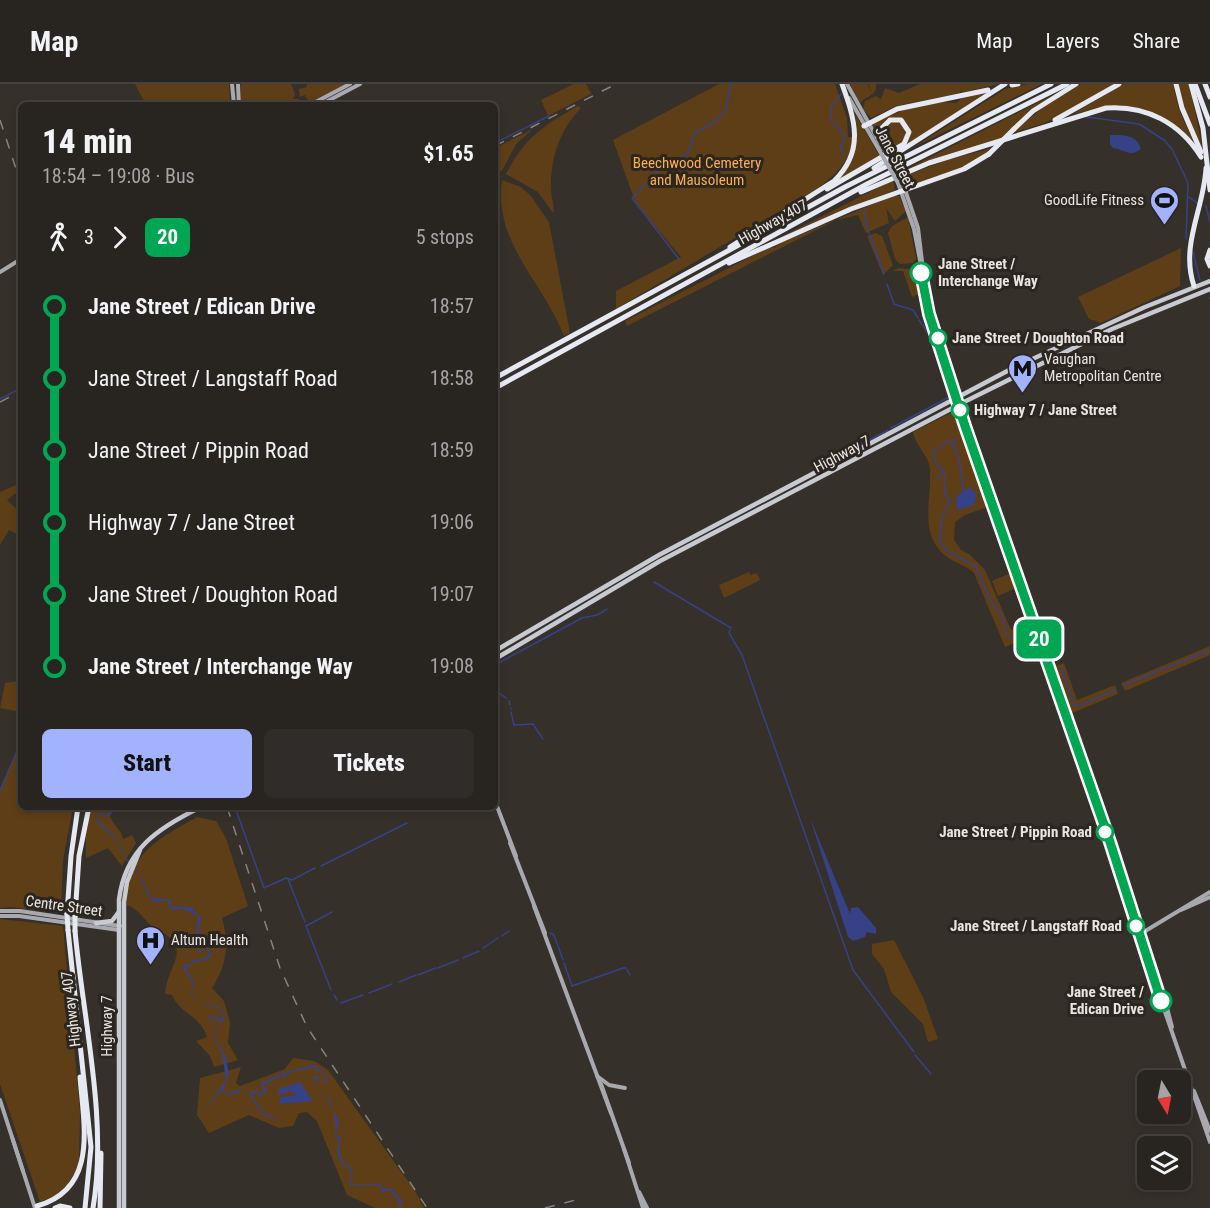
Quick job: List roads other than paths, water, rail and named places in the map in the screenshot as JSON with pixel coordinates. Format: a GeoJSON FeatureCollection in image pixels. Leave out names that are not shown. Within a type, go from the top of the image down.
{"type":"FeatureCollection","features":[{"type":"Feature","properties":{"kind":"highway"},"geometry":{"type":"LineString","coordinates":[[705,264],[834,181],[846,168],[853,153],[855,123],[844,84]]}},
{"type":"Feature","properties":{"kind":"highway"},"geometry":{"type":"LineString","coordinates":[[845,187],[1012,84]]}},
{"type":"Feature","properties":{"kind":"highway","name":"Highway 407"},"geometry":{"type":"LineString","coordinates":[[498,377],[845,187],[1051,84]]}},
{"type":"Feature","properties":{"kind":"highway","name":"Highway 407"},"geometry":{"type":"LineString","coordinates":[[498,386],[816,212],[1067,84]]}},
{"type":"Feature","properties":{"kind":"highway"},"geometry":{"type":"LineString","coordinates":[[703,274],[830,218],[964,169],[989,154],[1042,105],[1076,84]]}},
{"type":"Feature","properties":{"kind":"highway"},"geometry":{"type":"LineString","coordinates":[[1035,130],[1119,84]]}},
{"type":"Feature","properties":{"kind":"highway"},"geometry":{"type":"LineString","coordinates":[[816,212],[929,163],[1096,110],[1127,108],[1146,112],[1171,124],[1201,155],[1182,108],[1176,84]]}},
{"type":"Feature","properties":{"kind":"highway"},"geometry":{"type":"LineString","coordinates":[[1193,84],[1210,124]]}},
{"type":"Feature","properties":{"kind":"highway"},"geometry":{"type":"LineString","coordinates":[[1193,84],[1203,128],[1210,190]]}},
{"type":"Feature","properties":{"kind":"highway"},"geometry":{"type":"LineString","coordinates":[[1206,84],[1210,97]]}},
{"type":"Feature","properties":{"kind":"highway"},"geometry":{"type":"LineString","coordinates":[[866,125],[897,109],[988,90]]}},
{"type":"Feature","properties":{"kind":"highway"},"geometry":{"type":"LineString","coordinates":[[788,210],[900,148],[907,142],[909,135],[908,128],[902,121],[892,119],[883,126],[881,135],[885,154]]}},
{"type":"Feature","properties":{"kind":"highway"},"geometry":{"type":"LineString","coordinates":[[1194,286],[1188,266],[1189,245],[1203,199],[1206,168]]}},
{"type":"Feature","properties":{"kind":"highway"},"geometry":{"type":"LineString","coordinates":[[1210,250],[1207,259],[1210,266]]}},
{"type":"Feature","properties":{"kind":"highway","name":"Highway 407"},"geometry":{"type":"LineString","coordinates":[[78,810],[71,856],[67,914],[91,1147],[85,1208]]}},
{"type":"Feature","properties":{"kind":"highway","name":"Highway 407"},"geometry":{"type":"LineString","coordinates":[[88,810],[79,856],[75,931],[99,1145],[93,1208]]}},
{"type":"Feature","properties":{"kind":"highway"},"geometry":{"type":"LineString","coordinates":[[37,1207],[63,1195],[78,1177],[82,1155],[80,1075],[82,1066]]}},
{"type":"Feature","properties":{"kind":"highway"},"geometry":{"type":"LineString","coordinates":[[99,1145],[102,1159],[100,1208]]}},
{"type":"Feature","properties":{"kind":"highway"},"geometry":{"type":"LineString","coordinates":[[55,1208],[60,1206],[70,1208]]}},
{"type":"Feature","properties":{"kind":"main road"},"geometry":{"type":"LineString","coordinates":[[232,84],[234,102]]}},
{"type":"Feature","properties":{"kind":"main road"},"geometry":{"type":"LineString","coordinates":[[238,84],[238,102]]}},
{"type":"Feature","properties":{"kind":"main road"},"geometry":{"type":"LineString","coordinates":[[316,102],[350,84]]}},
{"type":"Feature","properties":{"kind":"main road"},"geometry":{"type":"LineString","coordinates":[[326,102],[360,84]]}},
{"type":"Feature","properties":{"kind":"main road","name":"Jane Street"},"geometry":{"type":"LineString","coordinates":[[844,84],[900,182],[910,209],[921,243],[930,315],[941,350],[969,434],[977,450],[1042,648],[1049,659],[1053,678],[1210,1142]]}},
{"type":"Feature","properties":{"kind":"main road","name":"Jane Street"},"geometry":{"type":"LineString","coordinates":[[885,154],[900,182]]}},
{"type":"Feature","properties":{"kind":"main road"},"geometry":{"type":"LineString","coordinates":[[0,272],[18,262]]}},
{"type":"Feature","properties":{"kind":"main road","name":"Highway 7"},"geometry":{"type":"LineString","coordinates":[[498,657],[642,568],[1013,368],[1194,286],[1210,281]]}},
{"type":"Feature","properties":{"kind":"main road","name":"Highway 7"},"geometry":{"type":"LineString","coordinates":[[642,568],[979,395],[1137,317],[1210,289]]}},
{"type":"Feature","properties":{"kind":"main road"},"geometry":{"type":"LineString","coordinates":[[979,395],[1010,377]]}},
{"type":"Feature","properties":{"kind":"main road","name":"Highway 7"},"geometry":{"type":"LineString","coordinates":[[498,649],[600,593]]}},
{"type":"Feature","properties":{"kind":"main road"},"geometry":{"type":"LineString","coordinates":[[498,809],[611,1113],[643,1207]]}},
{"type":"Feature","properties":{"kind":"main road","name":"Highway 7"},"geometry":{"type":"LineString","coordinates":[[122,1208],[120,908],[129,869],[140,850],[161,829],[196,810]]}},
{"type":"Feature","properties":{"kind":"main road","name":"Highway 7"},"geometry":{"type":"LineString","coordinates":[[121,928],[129,869]]}},
{"type":"Feature","properties":{"kind":"main road"},"geometry":{"type":"LineString","coordinates":[[1141,933],[1210,895]]}},
{"type":"Feature","properties":{"kind":"main road"},"geometry":{"type":"LineString","coordinates":[[96,923],[112,921],[120,908]]}},
{"type":"Feature","properties":{"kind":"main road","name":"Centre Street"},"geometry":{"type":"LineString","coordinates":[[0,911],[121,928]]}},
{"type":"Feature","properties":{"kind":"main road","name":"Centre Street"},"geometry":{"type":"LineString","coordinates":[[0,916],[19,916],[121,928]]}},
{"type":"Feature","properties":{"kind":"main road"},"geometry":{"type":"LineString","coordinates":[[597,1076],[609,1085],[625,1088]]}},
{"type":"Feature","properties":{"kind":"main road","name":"Jane Street"},"geometry":{"type":"LineString","coordinates":[[1194,1091],[1210,1131]]}},
{"type":"Feature","properties":{"kind":"main road"},"geometry":{"type":"LineString","coordinates":[[0,1100],[37,1207]]}},
{"type":"Feature","properties":{"kind":"water"},"geometry":{"type":"Polygon","coordinates":[[[1110,135],[1124,135],[1133,138],[1141,149],[1130,153],[1113,148],[1110,144],[1110,135]]]}},
{"type":"Feature","properties":{"kind":"water"},"geometry":{"type":"Polygon","coordinates":[[[971,488],[977,495],[974,505],[957,510],[956,498],[963,490],[971,488]]]}},
{"type":"Feature","properties":{"kind":"water"},"geometry":{"type":"Polygon","coordinates":[[[113,810],[111,815],[104,817],[99,814],[97,819],[114,836],[127,859],[140,874],[151,898],[168,899],[171,902],[170,908],[191,908],[201,917],[197,948],[209,949],[212,955],[204,961],[196,962],[205,959],[210,952],[205,950],[199,952],[195,947],[198,916],[183,909],[170,909],[167,900],[156,902],[149,898],[139,874],[127,861],[114,838],[96,821],[99,812],[106,816],[111,814],[113,810]]]}},
{"type":"Feature","properties":{"kind":"water"},"geometry":{"type":"Polygon","coordinates":[[[810,818],[850,914],[851,908],[858,907],[876,928],[876,934],[867,932],[865,937],[853,941],[848,937],[810,818]]]}},
{"type":"Feature","properties":{"kind":"water"},"geometry":{"type":"Polygon","coordinates":[[[192,963],[191,966],[185,967],[194,983],[192,995],[204,1004],[218,1006],[224,1016],[221,1023],[213,1015],[211,1017],[212,1023],[219,1027],[214,1037],[226,1057],[229,1075],[223,1090],[227,1095],[237,1090],[241,1092],[227,1096],[221,1090],[199,1117],[226,1080],[222,1053],[213,1037],[218,1027],[211,1023],[209,1016],[214,1014],[221,1020],[223,1015],[217,1007],[205,1005],[191,995],[193,984],[182,966],[192,963]]]}},
{"type":"Feature","properties":{"kind":"water"},"geometry":{"type":"Polygon","coordinates":[[[313,1065],[323,1071],[328,1078],[325,1083],[321,1079],[324,1081],[327,1079],[323,1073],[316,1071],[315,1067],[285,1074],[285,1082],[283,1075],[263,1085],[267,1091],[260,1097],[256,1092],[250,1097],[241,1092],[249,1096],[253,1090],[258,1091],[260,1095],[263,1093],[261,1083],[283,1073],[313,1065]]]}},
{"type":"Feature","properties":{"kind":"water"},"geometry":{"type":"Polygon","coordinates":[[[315,1075],[321,1079],[313,1079],[331,1101],[332,1108],[328,1099],[312,1080],[315,1075]]]}},
{"type":"Feature","properties":{"kind":"water"},"geometry":{"type":"Polygon","coordinates":[[[300,1082],[313,1101],[279,1104],[281,1097],[296,1095],[292,1091],[278,1095],[279,1089],[300,1082]]]}},
{"type":"Feature","properties":{"kind":"water"},"geometry":{"type":"Polygon","coordinates":[[[333,1111],[339,1120],[336,1135],[341,1138],[339,1147],[341,1156],[352,1169],[351,1184],[381,1184],[383,1190],[391,1188],[402,1201],[399,1208],[398,1200],[391,1191],[382,1192],[379,1185],[349,1185],[351,1171],[341,1162],[338,1154],[339,1140],[335,1136],[333,1111]]]}},
{"type":"Feature","properties":{"kind":"waterway"},"geometry":{"type":"LineString","coordinates":[[679,259],[632,198],[658,171],[688,153],[695,133],[716,121],[726,110],[731,84]]}},
{"type":"Feature","properties":{"kind":"waterway"},"geometry":{"type":"LineString","coordinates":[[841,94],[832,106],[830,119],[844,135],[843,144],[840,145],[844,156]]}},
{"type":"Feature","properties":{"kind":"waterway"},"geometry":{"type":"LineString","coordinates":[[498,142],[549,116]]}},
{"type":"Feature","properties":{"kind":"waterway"},"geometry":{"type":"LineString","coordinates":[[1087,117],[1139,124],[1164,140],[1172,149],[1188,183],[1186,239]]}},
{"type":"Feature","properties":{"kind":"waterway"},"geometry":{"type":"LineString","coordinates":[[1189,197],[1197,203]]}},
{"type":"Feature","properties":{"kind":"waterway"},"geometry":{"type":"LineString","coordinates":[[1206,206],[1210,222]]}},
{"type":"Feature","properties":{"kind":"waterway"},"geometry":{"type":"LineString","coordinates":[[864,211],[869,233]]}},
{"type":"Feature","properties":{"kind":"waterway"},"geometry":{"type":"LineString","coordinates":[[870,235],[884,274]]}},
{"type":"Feature","properties":{"kind":"waterway"},"geometry":{"type":"LineString","coordinates":[[1193,252],[1200,280]]}},
{"type":"Feature","properties":{"kind":"waterway"},"geometry":{"type":"LineString","coordinates":[[887,284],[894,304],[913,310],[918,318]]}},
{"type":"Feature","properties":{"kind":"waterway"},"geometry":{"type":"LineString","coordinates":[[919,320],[928,333]]}},
{"type":"Feature","properties":{"kind":"waterway"},"geometry":{"type":"LineString","coordinates":[[931,341],[935,353]]}},
{"type":"Feature","properties":{"kind":"waterway"},"geometry":{"type":"LineString","coordinates":[[937,359],[946,385]]}},
{"type":"Feature","properties":{"kind":"waterway"},"geometry":{"type":"LineString","coordinates":[[0,399],[18,390]]}},
{"type":"Feature","properties":{"kind":"waterway"},"geometry":{"type":"LineString","coordinates":[[891,428],[949,397],[948,390]]}},
{"type":"Feature","properties":{"kind":"waterway"},"geometry":{"type":"LineString","coordinates":[[954,412],[960,431]]}},
{"type":"Feature","properties":{"kind":"waterway"},"geometry":{"type":"LineString","coordinates":[[842,455],[888,430]]}},
{"type":"Feature","properties":{"kind":"waterway"},"geometry":{"type":"LineString","coordinates":[[956,438],[955,444],[948,441],[933,453],[936,463],[944,472],[945,494],[950,501],[941,519],[940,541],[948,551],[976,567],[989,598],[1001,614],[1007,636],[1012,637],[1030,629]]}},
{"type":"Feature","properties":{"kind":"waterway"},"geometry":{"type":"LineString","coordinates":[[953,445],[959,459],[963,490]]}},
{"type":"Feature","properties":{"kind":"waterway"},"geometry":{"type":"LineString","coordinates":[[936,478],[942,473]]}},
{"type":"Feature","properties":{"kind":"waterway"},"geometry":{"type":"LineString","coordinates":[[654,582],[731,628]]}},
{"type":"Feature","properties":{"kind":"waterway"},"geometry":{"type":"LineString","coordinates":[[498,663],[582,618],[597,615],[607,609]]}},
{"type":"Feature","properties":{"kind":"waterway"},"geometry":{"type":"LineString","coordinates":[[730,630],[729,633],[742,655],[853,970],[914,1052]]}},
{"type":"Feature","properties":{"kind":"waterway"},"geometry":{"type":"LineString","coordinates":[[1046,630],[1057,656]]}},
{"type":"Feature","properties":{"kind":"waterway"},"geometry":{"type":"LineString","coordinates":[[1124,685],[1210,650]]}},
{"type":"Feature","properties":{"kind":"waterway"},"geometry":{"type":"LineString","coordinates":[[1061,667],[1074,705],[1078,706],[1116,690]]}},
{"type":"Feature","properties":{"kind":"waterway"},"geometry":{"type":"LineString","coordinates":[[498,692],[506,698]]}},
{"type":"Feature","properties":{"kind":"waterway"},"geometry":{"type":"LineString","coordinates":[[509,701],[510,705]]}},
{"type":"Feature","properties":{"kind":"waterway"},"geometry":{"type":"LineString","coordinates":[[511,712],[514,725],[533,724],[543,739]]}},
{"type":"Feature","properties":{"kind":"waterway"},"geometry":{"type":"LineString","coordinates":[[0,791],[18,749]]}},
{"type":"Feature","properties":{"kind":"waterway"},"geometry":{"type":"LineString","coordinates":[[106,816],[111,810]]}},
{"type":"Feature","properties":{"kind":"waterway"},"geometry":{"type":"LineString","coordinates":[[236,810],[264,888],[286,878],[292,880],[315,868]]}},
{"type":"Feature","properties":{"kind":"waterway"},"geometry":{"type":"LineString","coordinates":[[321,866],[407,823]]}},
{"type":"Feature","properties":{"kind":"waterway"},"geometry":{"type":"LineString","coordinates":[[288,879],[305,922]]}},
{"type":"Feature","properties":{"kind":"waterway"},"geometry":{"type":"LineString","coordinates":[[171,907],[193,908]]}},
{"type":"Feature","properties":{"kind":"waterway"},"geometry":{"type":"LineString","coordinates":[[331,990],[306,926],[332,912]]}},
{"type":"Feature","properties":{"kind":"waterway"},"geometry":{"type":"LineString","coordinates":[[502,936],[509,931]]}},
{"type":"Feature","properties":{"kind":"waterway"},"geometry":{"type":"LineString","coordinates":[[550,933],[554,935],[563,960]]}},
{"type":"Feature","properties":{"kind":"waterway"},"geometry":{"type":"LineString","coordinates":[[483,948],[498,938]]}},
{"type":"Feature","properties":{"kind":"waterway"},"geometry":{"type":"LineString","coordinates":[[463,958],[479,951]]}},
{"type":"Feature","properties":{"kind":"waterway"},"geometry":{"type":"LineString","coordinates":[[192,961],[205,959]]}},
{"type":"Feature","properties":{"kind":"waterway"},"geometry":{"type":"LineString","coordinates":[[438,968],[458,960]]}},
{"type":"Feature","properties":{"kind":"waterway"},"geometry":{"type":"LineString","coordinates":[[564,963],[572,986],[623,968],[626,968],[630,975]]}},
{"type":"Feature","properties":{"kind":"waterway"},"geometry":{"type":"LineString","coordinates":[[418,975],[436,968]]}},
{"type":"Feature","properties":{"kind":"waterway"},"geometry":{"type":"LineString","coordinates":[[399,982],[416,975]]}},
{"type":"Feature","properties":{"kind":"waterway"},"geometry":{"type":"LineString","coordinates":[[369,993],[392,984]]}},
{"type":"Feature","properties":{"kind":"waterway"},"geometry":{"type":"LineString","coordinates":[[334,995],[337,1000]]}},
{"type":"Feature","properties":{"kind":"waterway"},"geometry":{"type":"LineString","coordinates":[[341,1003],[363,995]]}},
{"type":"Feature","properties":{"kind":"waterway"},"geometry":{"type":"LineString","coordinates":[[915,1055],[931,1074]]}},
{"type":"Feature","properties":{"kind":"waterway"},"geometry":{"type":"LineString","coordinates":[[251,1096],[264,1115],[275,1117]]}},
{"type":"Feature","properties":{"kind":"railway"},"geometry":{"type":"LineString","coordinates":[[498,144],[616,84]]}},
{"type":"Feature","properties":{"kind":"railway"},"geometry":{"type":"LineString","coordinates":[[0,120],[18,175]]}},
{"type":"Feature","properties":{"kind":"railway"},"geometry":{"type":"LineString","coordinates":[[0,402],[18,393]]}},
{"type":"Feature","properties":{"kind":"railway"},"geometry":{"type":"LineString","coordinates":[[228,810],[280,968],[307,1027],[427,1208]]}},
{"type":"Feature","properties":{"kind":"railway"},"geometry":{"type":"LineString","coordinates":[[545,1208],[583,1198]]}},
{"type":"Feature","properties":{"kind":"place","name":"GoodLife Fitness"},"geometry":{"type":"Point","coordinates":[1165,226]}},
{"type":"Feature","properties":{"kind":"place","name":"Jane Street / Interchange Way"},"geometry":{"type":"Point","coordinates":[921,273]}},
{"type":"Feature","properties":{"kind":"place","name":"Jane Street / Doughton Road"},"geometry":{"type":"Point","coordinates":[938,338]}},
{"type":"Feature","properties":{"kind":"place","name":"Vaughan Metropolitan Centre"},"geometry":{"type":"Point","coordinates":[1023,394]}},
{"type":"Feature","properties":{"kind":"place","name":"Highway 7 / Jane Street"},"geometry":{"type":"Point","coordinates":[960,410]}},
{"type":"Feature","properties":{"kind":"place","name":"Jane Street / Pippin Road"},"geometry":{"type":"Point","coordinates":[1105,832]}},
{"type":"Feature","properties":{"kind":"place","name":"Jane Street / Langstaff Road"},"geometry":{"type":"Point","coordinates":[1136,926]}},
{"type":"Feature","properties":{"kind":"place","name":"Altum Health"},"geometry":{"type":"Point","coordinates":[150,966]}},
{"type":"Feature","properties":{"kind":"place","name":"Jane Street / Edican Drive"},"geometry":{"type":"Point","coordinates":[1161,1001]}},
{"type":"Feature","properties":{"kind":"park label","name":"Beechwood Cemetery and Mausoleum"},"geometry":{"type":"Point","coordinates":[697,172]}}]}
